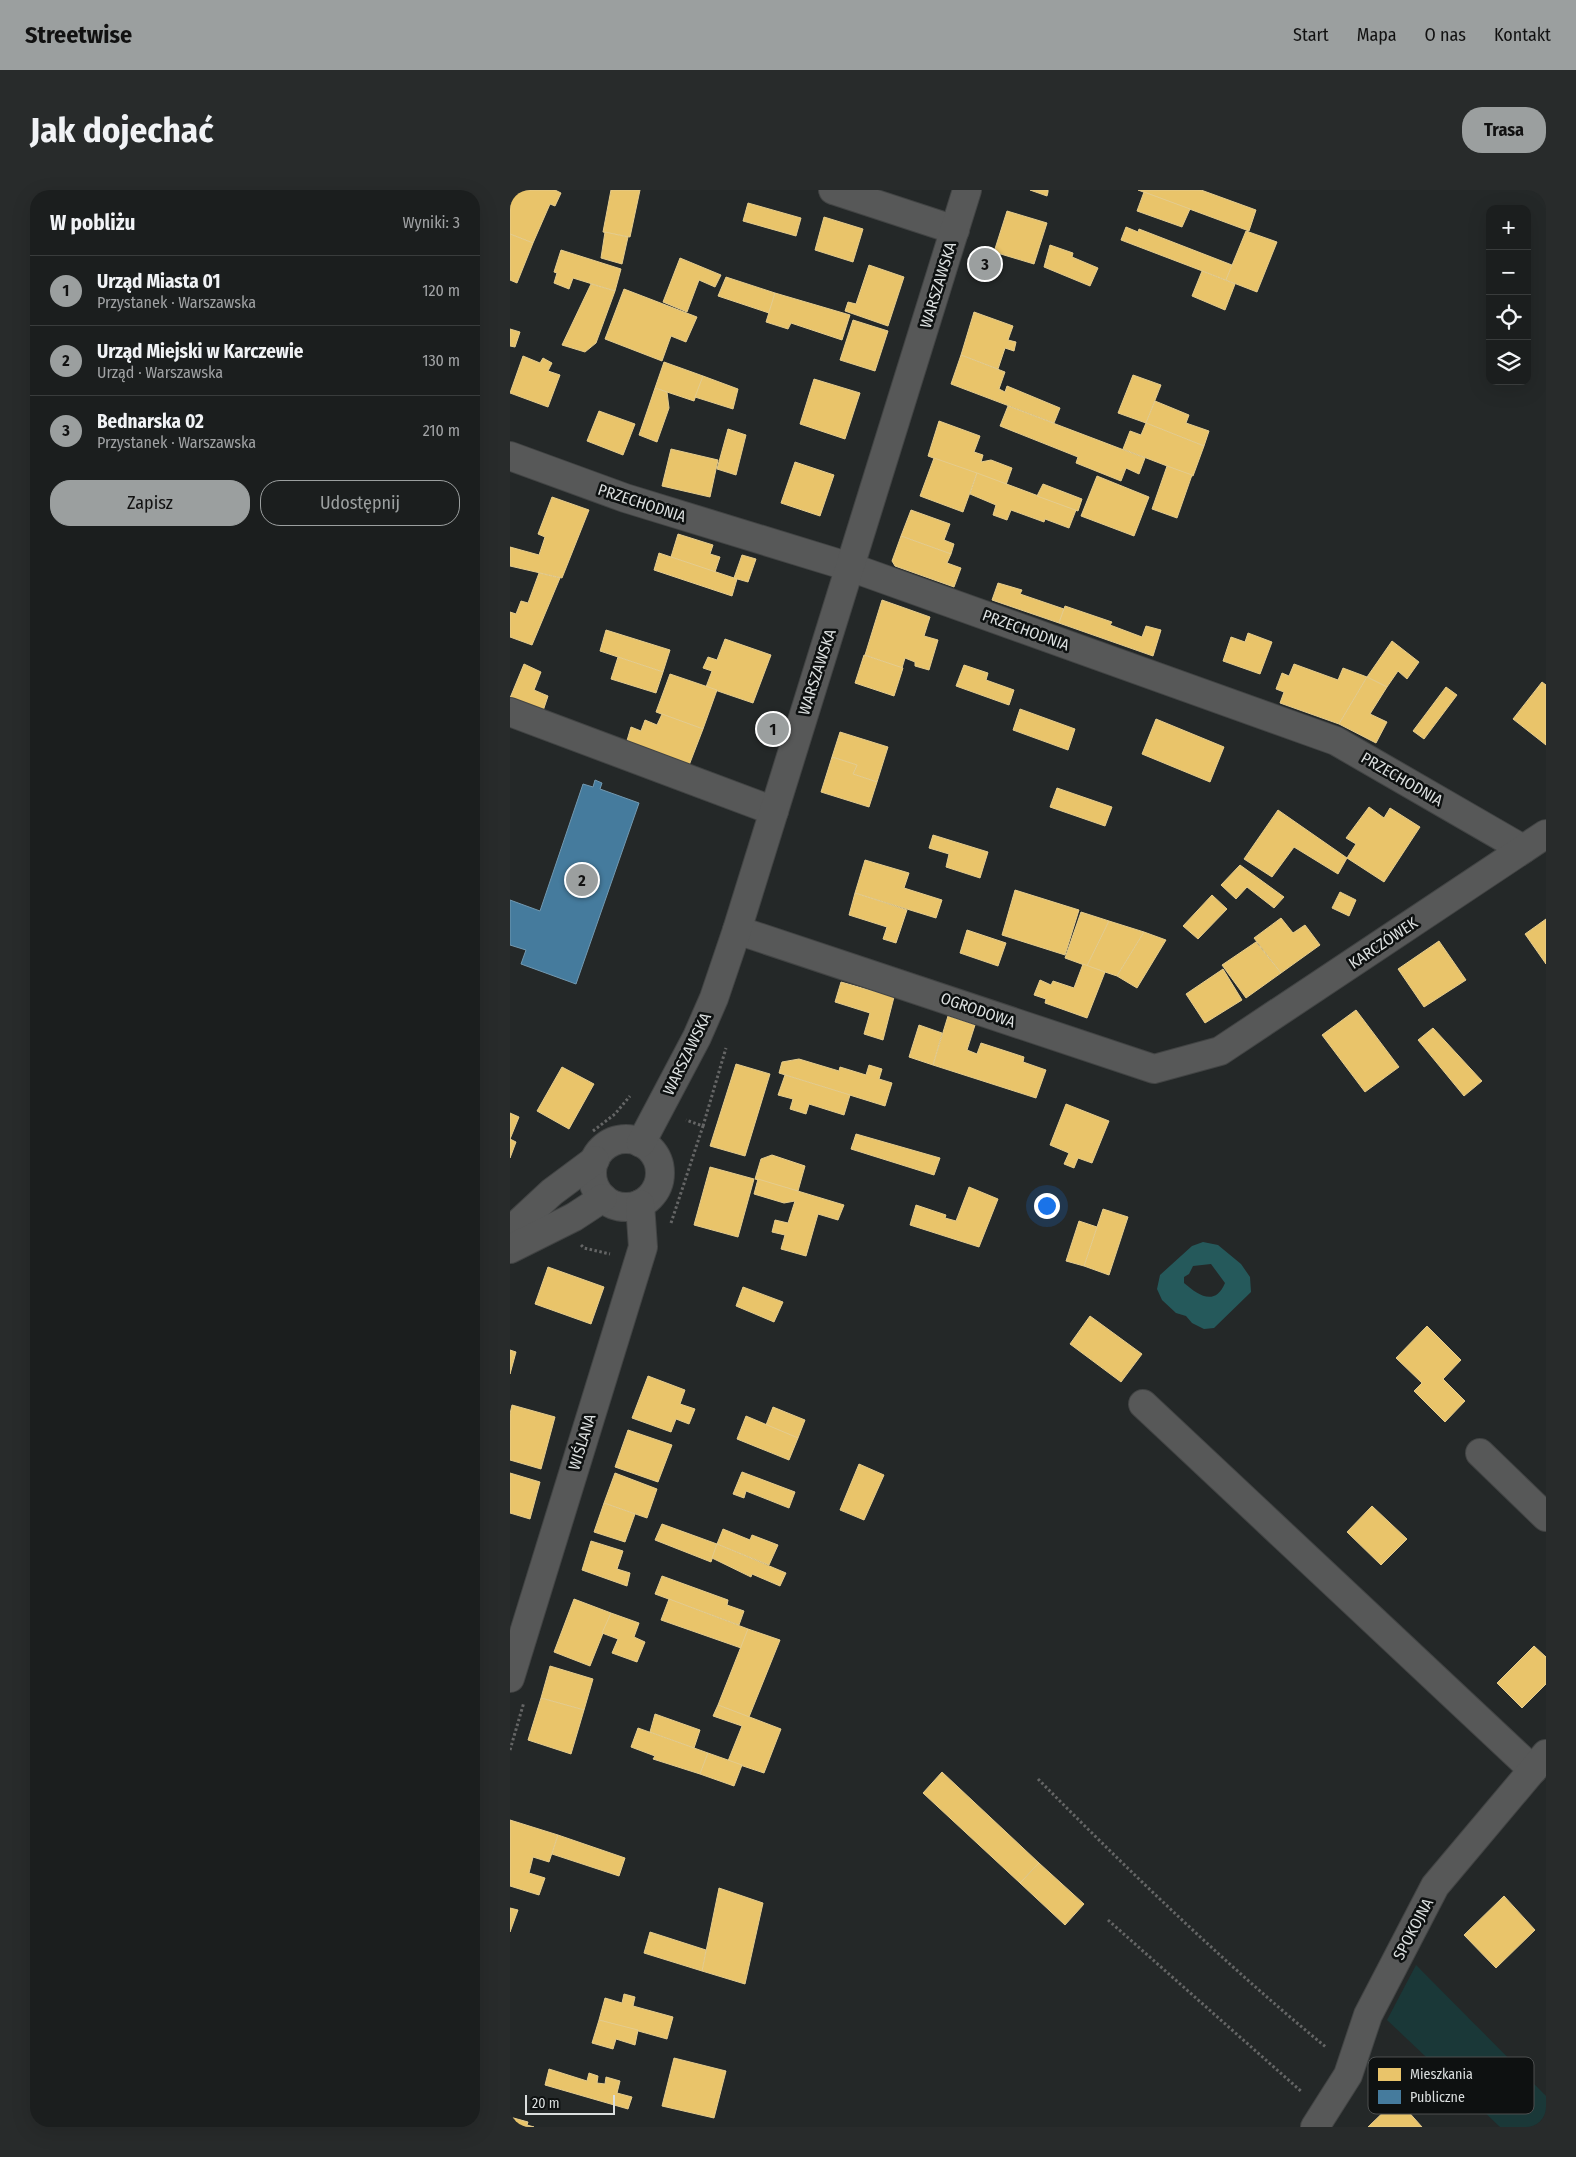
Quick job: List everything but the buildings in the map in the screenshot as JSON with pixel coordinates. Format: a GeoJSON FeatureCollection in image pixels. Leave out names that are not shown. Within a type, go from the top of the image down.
{"type":"FeatureCollection","features":[{"type":"Feature","properties":{"kind":"street"},"geometry":{"type":"LineString","coordinates":[[833,190],[954,230]]}},
{"type":"Feature","properties":{"kind":"street","name":"WARSZAWSKA"},"geometry":{"type":"LineString","coordinates":[[641,1143],[697,1038],[714,998],[737,930],[967,190]]}},
{"type":"Feature","properties":{"kind":"street","name":"PRZECHODNIA"},"geometry":{"type":"LineString","coordinates":[[510,456],[625,498],[850,567],[1336,741],[1523,849]]}},
{"type":"Feature","properties":{"kind":"street"},"geometry":{"type":"LineString","coordinates":[[510,712],[774,811]]}},
{"type":"Feature","properties":{"kind":"street","name":"KARCZÓWEK"},"geometry":{"type":"LineString","coordinates":[[1220,1051],[1546,834]]}},
{"type":"Feature","properties":{"kind":"street","name":"OGRODOWA"},"geometry":{"type":"LineString","coordinates":[[737,930],[1154,1069],[1220,1051]]}},
{"type":"Feature","properties":{"kind":"street"},"geometry":{"type":"LineString","coordinates":[[631,1139],[641,1143],[655,1156],[660,1173],[658,1186],[651,1196],[640,1204],[621,1206],[603,1198],[595,1186],[593,1173],[595,1160],[601,1150],[615,1142],[631,1139]]}},
{"type":"Feature","properties":{"kind":"street"},"geometry":{"type":"LineString","coordinates":[[510,1231],[552,1192],[595,1160]]}},
{"type":"Feature","properties":{"kind":"street"},"geometry":{"type":"LineString","coordinates":[[510,1249],[574,1217],[603,1198]]}},
{"type":"Feature","properties":{"kind":"street","name":"WIŚLANA"},"geometry":{"type":"LineString","coordinates":[[510,1678],[643,1247],[640,1204]]}},
{"type":"Feature","properties":{"kind":"street"},"geometry":{"type":"LineString","coordinates":[[1143,1404],[1539,1762]]}},
{"type":"Feature","properties":{"kind":"street"},"geometry":{"type":"LineString","coordinates":[[1480,1452],[1546,1517]]}},
{"type":"Feature","properties":{"kind":"street","name":"SPOKOJNA"},"geometry":{"type":"LineString","coordinates":[[1320,2119],[1350,2067],[1368,2015],[1435,1886],[1539,1762]]}},
{"type":"Feature","properties":{"kind":"path"},"geometry":{"type":"LineString","coordinates":[[670,1227],[703,1126],[681,1118]]}},
{"type":"Feature","properties":{"kind":"path"},"geometry":{"type":"LineString","coordinates":[[1038,1780],[1118,1859],[1292,2019],[1350,2067]]}},
{"type":"Feature","properties":{"kind":"path"},"geometry":{"type":"LineString","coordinates":[[1108,1920],[1320,2119]]}},
{"type":"Feature","properties":{"kind":"shaded area"},"geometry":{"type":"Polygon","coordinates":[[[1203,1242],[1218,1245],[1241,1264],[1250,1277],[1251,1292],[1214,1328],[1204,1329],[1192,1323],[1186,1316],[1176,1313],[1162,1300],[1157,1289],[1160,1275],[1192,1246],[1203,1242]],[[1211,1264],[1193,1266],[1189,1274],[1184,1277],[1184,1283],[1200,1295],[1211,1297],[1221,1290],[1225,1283],[1211,1264]]]}},
{"type":"Feature","properties":{"kind":"shaded area"},"geometry":{"type":"Polygon","coordinates":[[[1416,1965],[1507,2057],[1426,2057],[1387,2020],[1416,1965]]]}},
{"type":"Feature","properties":{"kind":"shaded area"},"geometry":{"type":"Polygon","coordinates":[[[1534,2084],[1546,2096],[1546,2127],[1500,2127],[1486,2114],[1534,2114],[1534,2084]]]}},
{"type":"Feature","properties":{"kind":"place","name":"Bednarska 02"},"geometry":{"type":"Point","coordinates":[985,264]}},
{"type":"Feature","properties":{"kind":"place","name":"Urząd Miasta 01"},"geometry":{"type":"Point","coordinates":[773,729]}},
{"type":"Feature","properties":{"kind":"place","name":"Urząd Miejski w Karczewie"},"geometry":{"type":"Point","coordinates":[582,880]}}]}
